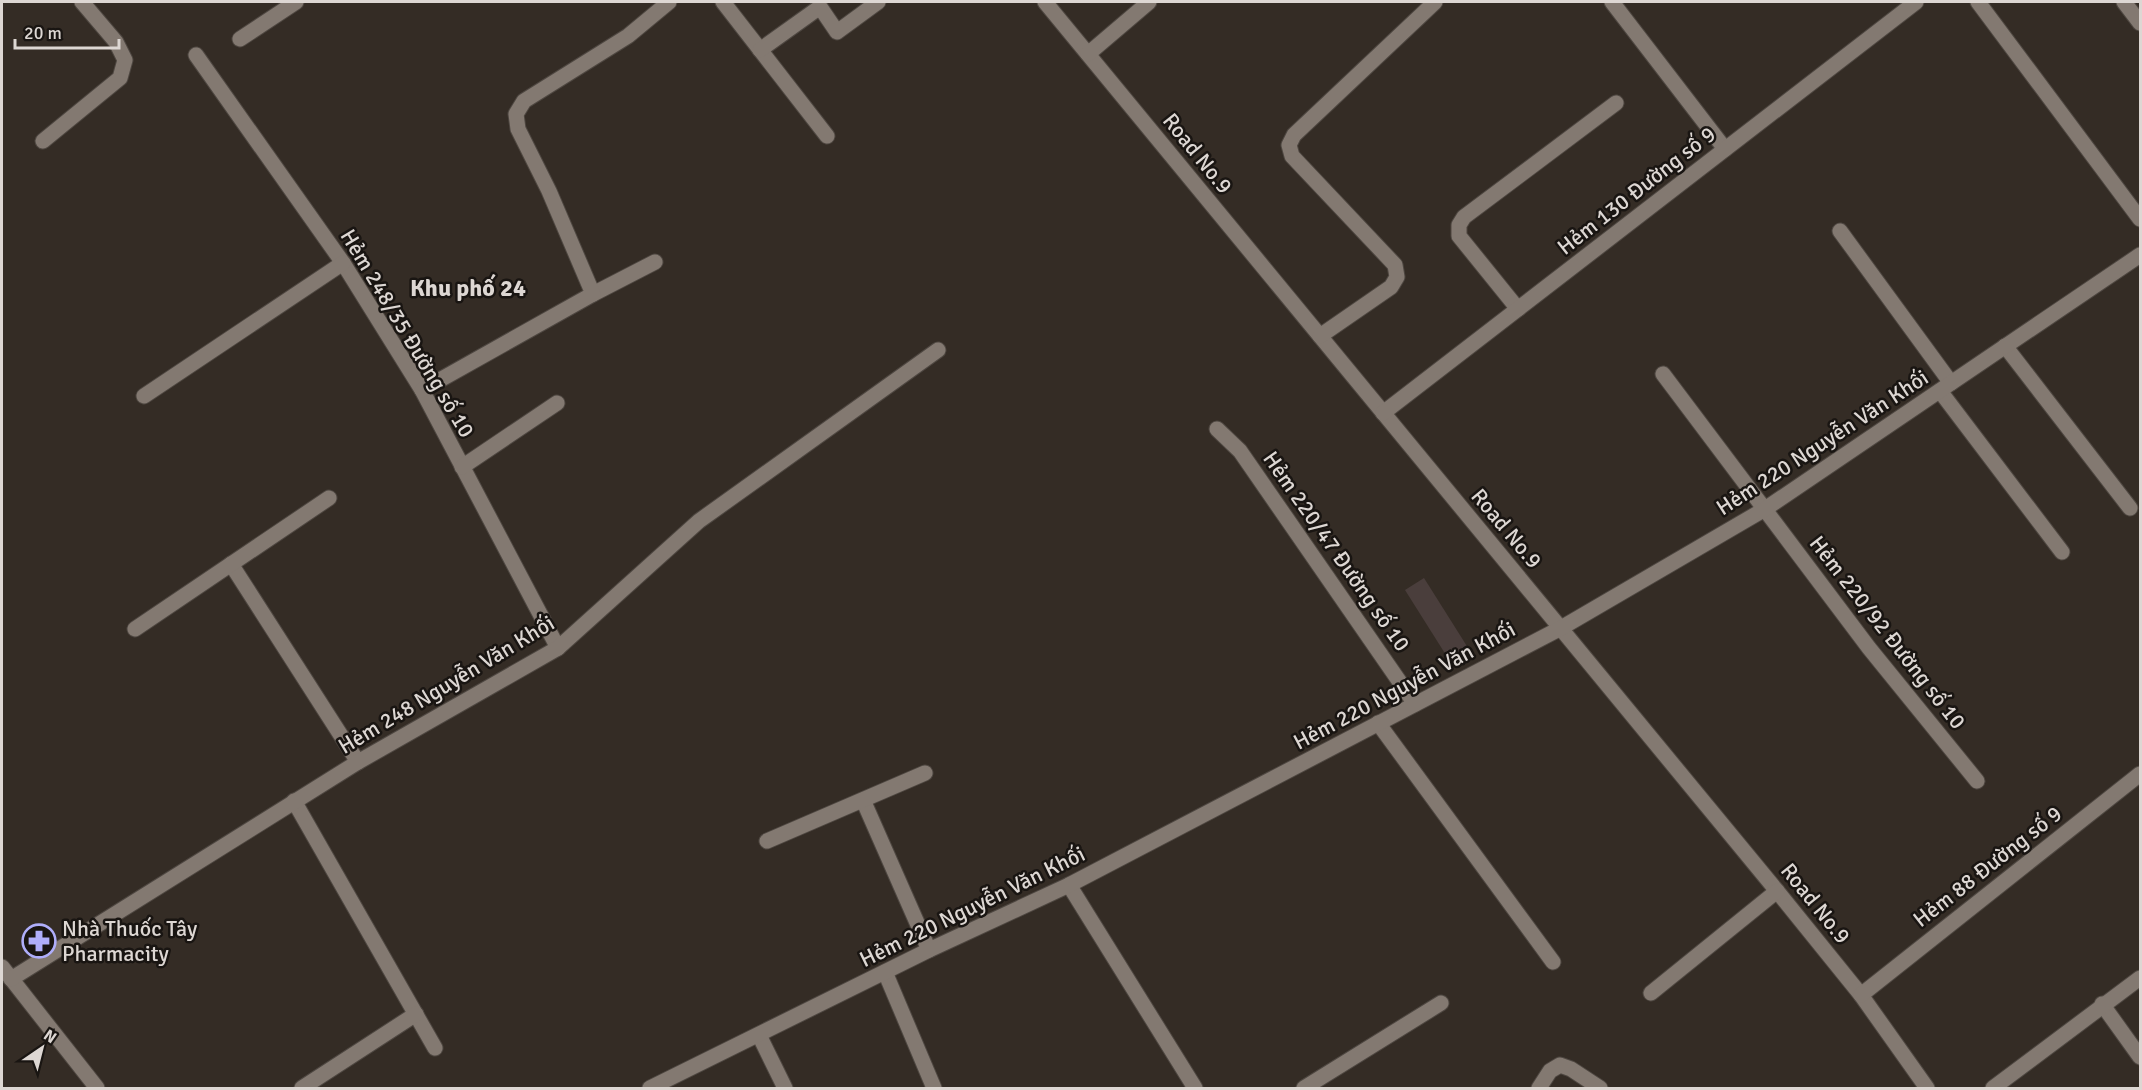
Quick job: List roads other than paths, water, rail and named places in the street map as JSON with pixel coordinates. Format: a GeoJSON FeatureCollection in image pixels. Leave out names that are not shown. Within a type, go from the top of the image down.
{"type":"FeatureCollection","features":[{"type":"Feature","properties":{"kind":"street"},"geometry":{"type":"LineString","coordinates":[[43,141],[120,78],[125,60],[116,42],[82,2]]}},
{"type":"Feature","properties":{"kind":"street"},"geometry":{"type":"LineString","coordinates":[[240,39],[296,2]]}},
{"type":"Feature","properties":{"kind":"street"},"geometry":{"type":"LineString","coordinates":[[723,2],[827,136]]}},
{"type":"Feature","properties":{"kind":"street"},"geometry":{"type":"LineString","coordinates":[[760,50],[820,7],[837,32],[878,2]]}},
{"type":"Feature","properties":{"kind":"street","name":"Road No.9"},"geometry":{"type":"LineString","coordinates":[[1045,2],[1861,994],[1927,1089]]}},
{"type":"Feature","properties":{"kind":"street"},"geometry":{"type":"LineString","coordinates":[[1088,54],[1149,2]]}},
{"type":"Feature","properties":{"kind":"street"},"geometry":{"type":"LineString","coordinates":[[1320,336],[1391,287],[1397,277],[1395,265],[1292,156],[1288,146],[1294,135],[1435,2]]}},
{"type":"Feature","properties":{"kind":"street"},"geometry":{"type":"LineString","coordinates":[[1612,2],[1725,149]]}},
{"type":"Feature","properties":{"kind":"street","name":"Hẻm 130 Đường số 9"},"geometry":{"type":"LineString","coordinates":[[1383,413],[1916,2]]}},
{"type":"Feature","properties":{"kind":"street"},"geometry":{"type":"LineString","coordinates":[[1978,2],[2140,219]]}},
{"type":"Feature","properties":{"kind":"street"},"geometry":{"type":"LineString","coordinates":[[2124,2],[2140,23]]}},
{"type":"Feature","properties":{"kind":"street"},"geometry":{"type":"LineString","coordinates":[[593,294],[549,191],[518,129],[516,114],[524,101],[628,36],[663,3]]}},
{"type":"Feature","properties":{"kind":"street","name":"Hẻm 248/35 Đường số 10"},"geometry":{"type":"LineString","coordinates":[[196,55],[343,263],[422,390],[558,648]]}},
{"type":"Feature","properties":{"kind":"street"},"geometry":{"type":"LineString","coordinates":[[1518,309],[1459,236],[1459,225],[1464,217],[1616,103]]}},
{"type":"Feature","properties":{"kind":"street"},"geometry":{"type":"LineString","coordinates":[[1840,231],[1945,387],[2062,552]]}},
{"type":"Feature","properties":{"kind":"street","name":"Hẻm 220 Nguyễn Văn Khối"},"geometry":{"type":"LineString","coordinates":[[650,1089],[929,950],[1069,885],[1561,628],[1765,509],[2140,255]]}},
{"type":"Feature","properties":{"kind":"street"},"geometry":{"type":"LineString","coordinates":[[422,390],[593,294],[655,262]]}},
{"type":"Feature","properties":{"kind":"street"},"geometry":{"type":"LineString","coordinates":[[144,396],[343,263]]}},
{"type":"Feature","properties":{"kind":"street"},"geometry":{"type":"LineString","coordinates":[[2005,346],[2130,508]]}},
{"type":"Feature","properties":{"kind":"street","name":"Hẻm 248 Nguyễn Văn Khối"},"geometry":{"type":"LineString","coordinates":[[6,973],[358,762],[558,648],[699,521],[938,350]]}},
{"type":"Feature","properties":{"kind":"street","name":"Hẻm 220/92 Đường số 10"},"geometry":{"type":"LineString","coordinates":[[1663,374],[1869,648],[1977,781]]}},
{"type":"Feature","properties":{"kind":"street"},"geometry":{"type":"LineString","coordinates":[[462,467],[557,403]]}},
{"type":"Feature","properties":{"kind":"street","name":"Hẻm 220/47 Đường số 10"},"geometry":{"type":"LineString","coordinates":[[1217,429],[1240,451],[1415,704]]}},
{"type":"Feature","properties":{"kind":"street"},"geometry":{"type":"LineString","coordinates":[[135,629],[329,498]]}},
{"type":"Feature","properties":{"kind":"street"},"geometry":{"type":"LineString","coordinates":[[231,564],[358,762]]}},
{"type":"Feature","properties":{"kind":"street"},"geometry":{"type":"LineString","coordinates":[[1378,723],[1553,962]]}},
{"type":"Feature","properties":{"kind":"street"},"geometry":{"type":"LineString","coordinates":[[766,841],[925,773]]}},
{"type":"Feature","properties":{"kind":"street","name":"Hẻm 88 Đường số 9"},"geometry":{"type":"LineString","coordinates":[[1861,994],[2140,774]]}},
{"type":"Feature","properties":{"kind":"street"},"geometry":{"type":"LineString","coordinates":[[863,800],[929,950]]}},
{"type":"Feature","properties":{"kind":"street"},"geometry":{"type":"LineString","coordinates":[[294,801],[435,1048]]}},
{"type":"Feature","properties":{"kind":"street"},"geometry":{"type":"LineString","coordinates":[[1069,885],[1195,1089]]}},
{"type":"Feature","properties":{"kind":"street"},"geometry":{"type":"LineString","coordinates":[[1651,993],[1777,891]]}},
{"type":"Feature","properties":{"kind":"street"},"geometry":{"type":"LineString","coordinates":[[885,972],[934,1089]]}},
{"type":"Feature","properties":{"kind":"street"},"geometry":{"type":"LineString","coordinates":[[6,973],[97,1089]]}},
{"type":"Feature","properties":{"kind":"street"},"geometry":{"type":"LineString","coordinates":[[1993,1089],[2140,978]]}},
{"type":"Feature","properties":{"kind":"street"},"geometry":{"type":"LineString","coordinates":[[1304,1089],[1441,1003]]}},
{"type":"Feature","properties":{"kind":"street"},"geometry":{"type":"LineString","coordinates":[[2103,1004],[2140,1057]]}},
{"type":"Feature","properties":{"kind":"street"},"geometry":{"type":"LineString","coordinates":[[302,1089],[416,1014]]}},
{"type":"Feature","properties":{"kind":"street"},"geometry":{"type":"LineString","coordinates":[[759,1035],[784,1089]]}},
{"type":"Feature","properties":{"kind":"street"},"geometry":{"type":"LineString","coordinates":[[1539,1089],[1550,1071],[1560,1065],[1571,1069],[1600,1089]]}},
{"type":"Feature","properties":{"kind":"place","name":"Nhà Thuốc Tây Pharmacity"},"geometry":{"type":"Point","coordinates":[39,941]}},
{"type":"Feature","properties":{"kind":"district","name":"Khu phố 24"},"geometry":{"type":"Point","coordinates":[468,288]}}]}
